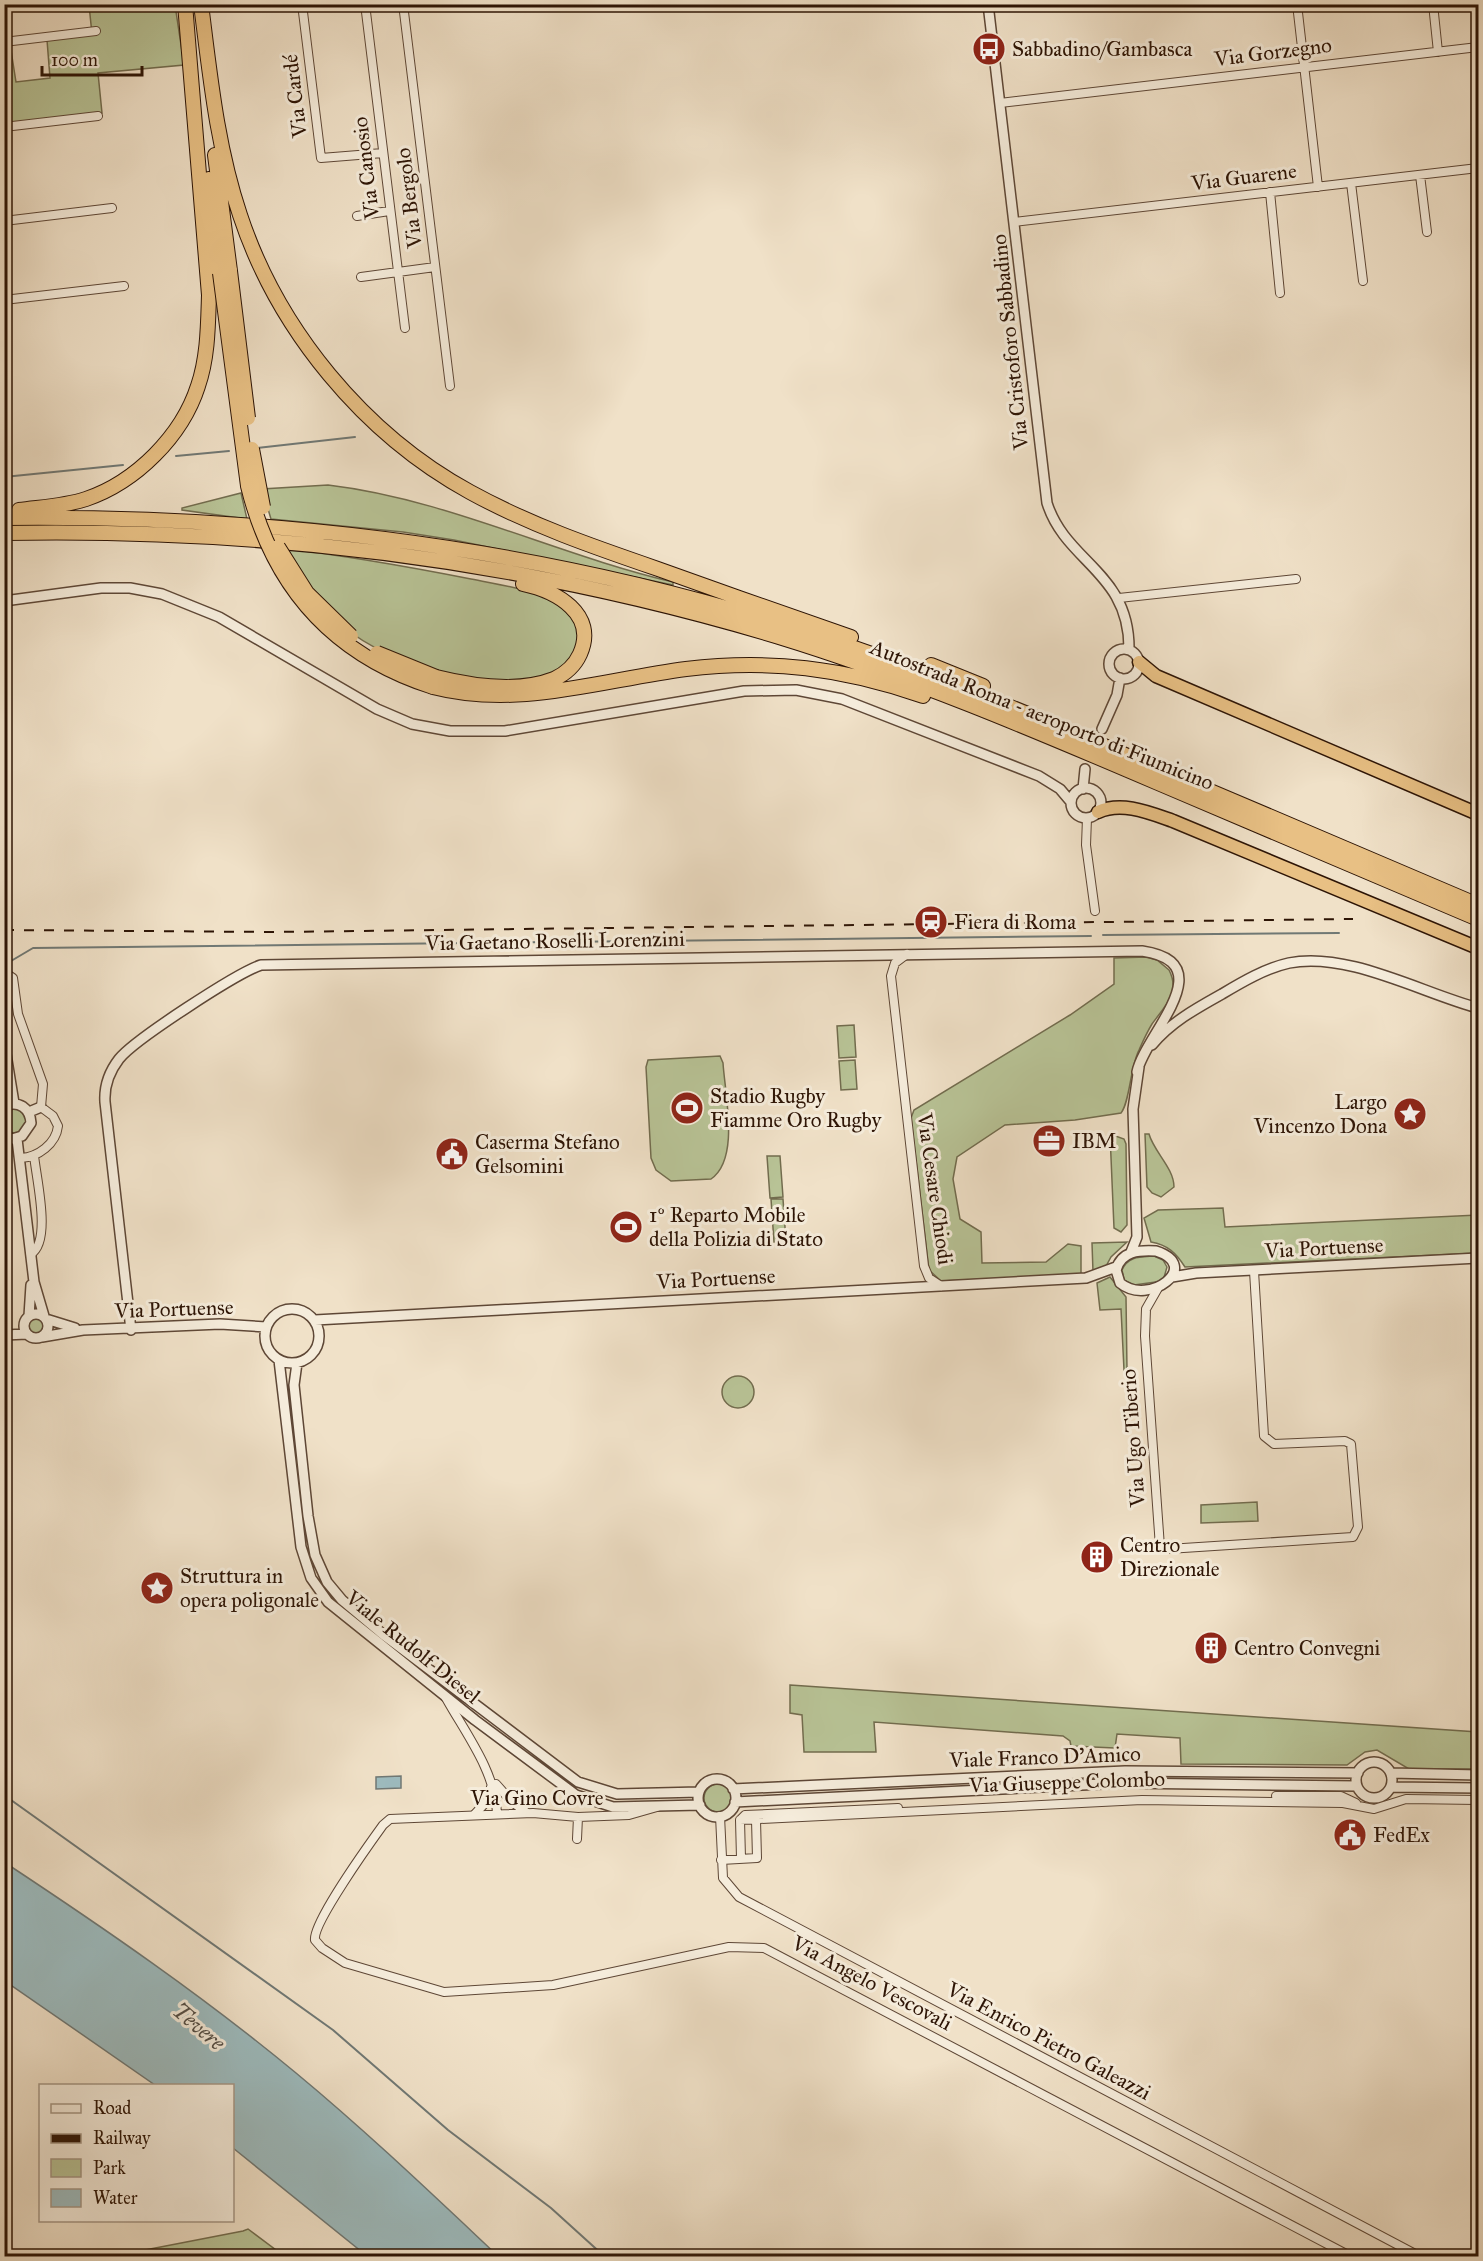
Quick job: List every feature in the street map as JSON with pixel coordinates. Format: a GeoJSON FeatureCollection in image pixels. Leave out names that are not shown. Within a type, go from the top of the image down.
{"type":"FeatureCollection","features":[{"type":"Feature","properties":{"kind":"highway"},"geometry":{"type":"LineString","coordinates":[[186,4],[256,476],[264,512],[278,546],[307,593],[338,626],[382,656],[434,682],[471,694],[514,696],[685,669],[777,664],[853,674],[947,704],[971,704]]}},
{"type":"Feature","properties":{"kind":"highway"},"geometry":{"type":"LineString","coordinates":[[4,512],[74,502],[117,485],[162,447],[180,423],[198,387],[207,342],[209,295],[186,4]]}},
{"type":"Feature","properties":{"kind":"highway"},"geometry":{"type":"LineString","coordinates":[[200,4],[225,272]]}},
{"type":"Feature","properties":{"kind":"highway"},"geometry":{"type":"LineString","coordinates":[[200,4],[226,166],[240,216],[257,257],[289,317],[317,358],[354,402],[402,446],[469,492],[522,518],[576,540],[960,676],[1034,716]]}},
{"type":"Feature","properties":{"kind":"highway","name":"Autostrada Roma - aeroporto di Fiumicino"},"geometry":{"type":"LineString","coordinates":[[4,518],[130,518],[262,525],[393,541],[530,563],[656,590],[790,627],[914,669],[1034,716],[1479,905]]}},
{"type":"Feature","properties":{"kind":"highway","name":"Autostrada Roma - aeroporto di Fiumicino"},"geometry":{"type":"LineString","coordinates":[[4,532],[138,533],[284,540],[489,569],[624,596],[716,619],[843,658],[971,704],[1479,919]]}},
{"type":"Feature","properties":{"kind":"highway"},"geometry":{"type":"LineString","coordinates":[[434,682],[486,685],[537,683],[565,672],[580,653],[584,630],[579,617],[568,603],[538,587],[507,581],[489,569]]}},
{"type":"Feature","properties":{"kind":"highway"},"geometry":{"type":"LineString","coordinates":[[1139,662],[1156,676],[1479,814]]}},
{"type":"Feature","properties":{"kind":"highway"},"geometry":{"type":"LineString","coordinates":[[1093,815],[1108,808],[1123,807],[1173,821],[1479,948]]}},
{"type":"Feature","properties":{"kind":"highway"},"geometry":{"type":"LineString","coordinates":[[1388,880],[1444,913],[1479,927]]}},
{"type":"Feature","properties":{"kind":"street","name":"Via Cardé"},"geometry":{"type":"LineString","coordinates":[[302,4],[321,158],[383,153]]}},
{"type":"Feature","properties":{"kind":"street","name":"Via Canosio"},"geometry":{"type":"LineString","coordinates":[[365,4],[405,328]]}},
{"type":"Feature","properties":{"kind":"street","name":"Via Bergolo"},"geometry":{"type":"LineString","coordinates":[[403,4],[450,386]]}},
{"type":"Feature","properties":{"kind":"street","name":"Via Cristoforo Sabbadino"},"geometry":{"type":"LineString","coordinates":[[988,4],[1047,502],[1059,526],[1108,581],[1119,598],[1128,627],[1129,650]]}},
{"type":"Feature","properties":{"kind":"street"},"geometry":{"type":"LineString","coordinates":[[1297,4],[1318,187]]}},
{"type":"Feature","properties":{"kind":"street"},"geometry":{"type":"LineString","coordinates":[[1433,4],[1438,52]]}},
{"type":"Feature","properties":{"kind":"street"},"geometry":{"type":"LineString","coordinates":[[4,42],[96,31]]}},
{"type":"Feature","properties":{"kind":"street","name":"Via Gorzegno"},"geometry":{"type":"LineString","coordinates":[[1000,103],[1479,46]]}},
{"type":"Feature","properties":{"kind":"street"},"geometry":{"type":"LineString","coordinates":[[4,127],[98,116]]}},
{"type":"Feature","properties":{"kind":"street","name":"Via Guarene"},"geometry":{"type":"LineString","coordinates":[[1014,222],[1479,168]]}},
{"type":"Feature","properties":{"kind":"street"},"geometry":{"type":"LineString","coordinates":[[1420,175],[1427,232]]}},
{"type":"Feature","properties":{"kind":"street"},"geometry":{"type":"LineString","coordinates":[[1352,183],[1363,281]]}},
{"type":"Feature","properties":{"kind":"street"},"geometry":{"type":"LineString","coordinates":[[1270,192],[1280,293]]}},
{"type":"Feature","properties":{"kind":"street"},"geometry":{"type":"LineString","coordinates":[[4,221],[112,208]]}},
{"type":"Feature","properties":{"kind":"street"},"geometry":{"type":"LineString","coordinates":[[357,216],[389,211]]}},
{"type":"Feature","properties":{"kind":"street"},"geometry":{"type":"LineString","coordinates":[[362,277],[435,267]]}},
{"type":"Feature","properties":{"kind":"street"},"geometry":{"type":"LineString","coordinates":[[4,300],[124,286]]}},
{"type":"Feature","properties":{"kind":"street"},"geometry":{"type":"LineString","coordinates":[[1119,598],[1296,579]]}},
{"type":"Feature","properties":{"kind":"street"},"geometry":{"type":"LineString","coordinates":[[4,601],[101,588],[130,588],[162,594],[211,613],[377,709],[412,724],[450,731],[505,731],[717,694],[762,689],[810,691],[861,706],[1039,776],[1058,787],[1071,802],[1074,812],[1093,815]]}},
{"type":"Feature","properties":{"kind":"street"},"geometry":{"type":"LineString","coordinates":[[1129,650],[1136,655],[1139,662],[1134,675],[1120,678],[1112,673],[1110,659],[1116,652],[1129,650]]}},
{"type":"Feature","properties":{"kind":"street"},"geometry":{"type":"LineString","coordinates":[[1102,729],[1117,695],[1120,678]]}},
{"type":"Feature","properties":{"kind":"street"},"geometry":{"type":"LineString","coordinates":[[1083,789],[1085,769]]}},
{"type":"Feature","properties":{"kind":"street"},"geometry":{"type":"LineString","coordinates":[[1071,802],[1075,794],[1083,789],[1093,790],[1100,798],[1093,815],[1087,851],[1095,911]]}},
{"type":"Feature","properties":{"kind":"street","name":"Via Gaetano Roselli Lorenzini"},"geometry":{"type":"LineString","coordinates":[[130,1330],[105,1102],[107,1081],[116,1063],[131,1047],[252,968],[271,963],[1136,950],[1162,956],[1176,971],[1179,993],[1144,1050],[1137,1072]]}},
{"type":"Feature","properties":{"kind":"street","name":"Via Cesare Chiodi"},"geometry":{"type":"LineString","coordinates":[[908,954],[895,963],[891,976],[924,1269],[930,1280],[942,1287]]}},
{"type":"Feature","properties":{"kind":"street"},"geometry":{"type":"LineString","coordinates":[[1131,1252],[1137,1238],[1133,1109],[1137,1072],[1153,1044],[1176,1023],[1230,989],[1290,963],[1320,961],[1342,965],[1479,1008]]}},
{"type":"Feature","properties":{"kind":"street"},"geometry":{"type":"LineString","coordinates":[[4,972],[13,978],[18,1014],[42,1084],[41,1107]]}},
{"type":"Feature","properties":{"kind":"street"},"geometry":{"type":"LineString","coordinates":[[4,1042],[10,1104],[23,1106],[29,1112],[30,1128],[17,1138],[4,1136]]}},
{"type":"Feature","properties":{"kind":"street"},"geometry":{"type":"LineString","coordinates":[[29,1112],[41,1107]]}},
{"type":"Feature","properties":{"kind":"street"},"geometry":{"type":"LineString","coordinates":[[21,1158],[34,1155],[51,1143],[58,1128],[53,1116],[41,1107]]}},
{"type":"Feature","properties":{"kind":"street"},"geometry":{"type":"LineString","coordinates":[[4,1333],[27,1334],[35,1338],[42,1337],[48,1329],[33,1268],[17,1138]]}},
{"type":"Feature","properties":{"kind":"street"},"geometry":{"type":"LineString","coordinates":[[31,1254],[39,1248],[42,1234],[34,1155]]}},
{"type":"Feature","properties":{"kind":"street"},"geometry":{"type":"LineString","coordinates":[[1131,1252],[1163,1253],[1174,1266],[1172,1277],[1158,1288],[1126,1287],[1118,1281],[1116,1267],[1122,1258],[1131,1252]]}},
{"type":"Feature","properties":{"kind":"street","name":"Via Portuense"},"geometry":{"type":"LineString","coordinates":[[1172,1277],[1196,1273],[1479,1258]]}},
{"type":"Feature","properties":{"kind":"street","name":"Via Portuense"},"geometry":{"type":"LineString","coordinates":[[315,1320],[554,1305],[942,1287],[1089,1277],[1116,1267]]}},
{"type":"Feature","properties":{"kind":"street"},"geometry":{"type":"LineString","coordinates":[[27,1334],[33,1268]]}},
{"type":"Feature","properties":{"kind":"street","name":"Via Ugo Tiberio"},"geometry":{"type":"LineString","coordinates":[[1158,1288],[1147,1305],[1144,1328],[1160,1547],[1168,1549],[1353,1537],[1358,1527],[1351,1444],[1345,1441],[1274,1444],[1265,1437],[1254,1271]]}},
{"type":"Feature","properties":{"kind":"street"},"geometry":{"type":"LineString","coordinates":[[293,1308],[309,1314],[315,1320],[320,1338],[313,1354],[297,1363],[279,1360],[268,1350],[265,1342],[266,1327],[276,1313],[293,1308]]}},
{"type":"Feature","properties":{"kind":"street"},"geometry":{"type":"LineString","coordinates":[[4,1333],[37,1313],[45,1317]]}},
{"type":"Feature","properties":{"kind":"street","name":"Via Portuense"},"geometry":{"type":"LineString","coordinates":[[45,1317],[83,1330]]}},
{"type":"Feature","properties":{"kind":"street","name":"Via Portuense"},"geometry":{"type":"LineString","coordinates":[[42,1337],[83,1330],[130,1330],[227,1324],[266,1327]]}},
{"type":"Feature","properties":{"kind":"street","name":"Viale Rudolf Diesel"},"geometry":{"type":"LineString","coordinates":[[279,1360],[298,1531],[309,1574],[318,1589],[337,1611],[558,1784],[580,1797],[613,1807],[700,1805]]}},
{"type":"Feature","properties":{"kind":"street","name":"Viale Rudolf Diesel"},"geometry":{"type":"LineString","coordinates":[[297,1363],[294,1385],[313,1546],[323,1575],[339,1597],[385,1636],[578,1782],[617,1794],[699,1792]]}},
{"type":"Feature","properties":{"kind":"street"},"geometry":{"type":"LineString","coordinates":[[445,1697],[489,1776],[495,1792],[497,1813]]}},
{"type":"Feature","properties":{"kind":"street"},"geometry":{"type":"LineString","coordinates":[[1390,1787],[1391,1773],[1383,1764],[1372,1762],[1358,1773],[1357,1786],[1365,1795],[1377,1797],[1390,1787],[1479,1788]]}},
{"type":"Feature","properties":{"kind":"street","name":"Viale Franco D'Amico"},"geometry":{"type":"LineString","coordinates":[[733,1789],[1118,1771],[1358,1773]]}},
{"type":"Feature","properties":{"kind":"street"},"geometry":{"type":"LineString","coordinates":[[1391,1773],[1479,1775]]}},
{"type":"Feature","properties":{"kind":"street"},"geometry":{"type":"LineString","coordinates":[[489,1776],[507,1798],[528,1813]]}},
{"type":"Feature","properties":{"kind":"street"},"geometry":{"type":"LineString","coordinates":[[474,1815],[490,1797],[489,1776]]}},
{"type":"Feature","properties":{"kind":"street"},"geometry":{"type":"LineString","coordinates":[[718,1779],[733,1789],[735,1802],[730,1811],[720,1816],[708,1814],[700,1805],[699,1792],[707,1782],[718,1779]]}},
{"type":"Feature","properties":{"kind":"street","name":"Viale Franco D'Amico"},"geometry":{"type":"LineString","coordinates":[[735,1802],[1139,1782],[1357,1786]]}},
{"type":"Feature","properties":{"kind":"street","name":"Via Giuseppe Colombo"},"geometry":{"type":"LineString","coordinates":[[740,1820],[746,1815],[1139,1796],[1341,1796],[1361,1806]]}},
{"type":"Feature","properties":{"kind":"street","name":"Via Giuseppe Colombo"},"geometry":{"type":"LineString","coordinates":[[740,1820],[1146,1800],[1277,1801],[1376,1809],[1408,1799],[1479,1800]]}},
{"type":"Feature","properties":{"kind":"street","name":"Via Giuseppe Colombo"},"geometry":{"type":"LineString","coordinates":[[1388,1804],[1479,1805]]}},
{"type":"Feature","properties":{"kind":"street","name":"Via Gino Covre"},"geometry":{"type":"LineString","coordinates":[[335,1957],[316,1942],[314,1935],[385,1823],[393,1819],[497,1813],[578,1817],[633,1815],[658,1806]]}},
{"type":"Feature","properties":{"kind":"street","name":"Via Enrico Pietro Galeazzi"},"geometry":{"type":"LineString","coordinates":[[720,1816],[723,1878],[739,1897],[1419,2256]]}},
{"type":"Feature","properties":{"kind":"street"},"geometry":{"type":"LineString","coordinates":[[578,1817],[578,1839]]}},
{"type":"Feature","properties":{"kind":"street"},"geometry":{"type":"LineString","coordinates":[[740,1820],[741,1858]]}},
{"type":"Feature","properties":{"kind":"street"},"geometry":{"type":"LineString","coordinates":[[721,1860],[757,1858],[756,1820]]}},
{"type":"Feature","properties":{"kind":"street","name":"Via Angelo Vescovali"},"geometry":{"type":"LineString","coordinates":[[335,1957],[357,1967],[444,1992],[553,1985],[729,1947],[764,1948],[1350,2256]]}},
{"type":"Feature","properties":{"kind":"green space"},"geometry":{"type":"Polygon","coordinates":[[[89,5],[175,5],[184,65],[98,73],[102,113],[5,124],[4,45],[10,44],[16,82],[50,78],[47,40],[92,34],[89,5]]]}},
{"type":"Feature","properties":{"kind":"green space"},"geometry":{"type":"Polygon","coordinates":[[[328,485],[416,502],[630,571],[673,582],[673,585],[454,540],[403,532],[271,519],[262,489],[328,485]]]}},
{"type":"Feature","properties":{"kind":"green space"},"geometry":{"type":"Polygon","coordinates":[[[241,493],[247,519],[182,510],[182,508],[241,493]]]}},
{"type":"Feature","properties":{"kind":"green space"},"geometry":{"type":"Polygon","coordinates":[[[287,549],[402,566],[538,594],[558,603],[574,618],[578,638],[576,648],[565,666],[556,672],[533,680],[506,682],[476,680],[415,665],[387,654],[363,640],[334,618],[319,600],[287,549]]]}},
{"type":"Feature","properties":{"kind":"green space"},"geometry":{"type":"Polygon","coordinates":[[[1147,957],[1157,960],[1169,970],[1172,978],[1172,993],[1166,1006],[1150,1027],[1136,1057],[1121,1113],[1075,1120],[1005,1125],[957,1157],[953,1179],[960,1219],[981,1232],[982,1263],[1046,1262],[1068,1244],[1081,1246],[1081,1275],[941,1281],[929,1270],[911,1118],[914,1110],[1070,1015],[1114,984],[1114,958],[1147,957]]]}},
{"type":"Feature","properties":{"kind":"green space"},"geometry":{"type":"Polygon","coordinates":[[[854,1025],[856,1057],[839,1058],[837,1026],[854,1025]]]}},
{"type":"Feature","properties":{"kind":"green space","name":"Stadio Rugby Fiamme Oro Rugby"},"geometry":{"type":"Polygon","coordinates":[[[720,1056],[723,1063],[729,1126],[725,1157],[720,1170],[711,1179],[671,1181],[656,1170],[651,1158],[646,1067],[648,1060],[720,1056]]]}},
{"type":"Feature","properties":{"kind":"green space"},"geometry":{"type":"Polygon","coordinates":[[[855,1060],[857,1089],[841,1090],[839,1061],[855,1060]]]}},
{"type":"Feature","properties":{"kind":"green space"},"geometry":{"type":"Polygon","coordinates":[[[15,1109],[23,1113],[27,1121],[23,1129],[15,1133],[7,1129],[3,1121],[7,1113],[15,1109]]]}},
{"type":"Feature","properties":{"kind":"green space"},"geometry":{"type":"Polygon","coordinates":[[[1110,1134],[1124,1139],[1126,1144],[1127,1225],[1121,1232],[1114,1228],[1110,1134]]]}},
{"type":"Feature","properties":{"kind":"green space"},"geometry":{"type":"Polygon","coordinates":[[[1145,1134],[1149,1134],[1173,1180],[1174,1187],[1161,1197],[1152,1193],[1147,1187],[1145,1134]]]}},
{"type":"Feature","properties":{"kind":"green space"},"geometry":{"type":"Polygon","coordinates":[[[767,1156],[780,1156],[783,1197],[770,1198],[767,1156]]]}},
{"type":"Feature","properties":{"kind":"green space"},"geometry":{"type":"Polygon","coordinates":[[[771,1199],[783,1199],[786,1241],[774,1242],[771,1199]]]}},
{"type":"Feature","properties":{"kind":"green space"},"geometry":{"type":"Polygon","coordinates":[[[1223,1208],[1225,1227],[1478,1215],[1478,1253],[1185,1267],[1171,1250],[1151,1242],[1144,1218],[1158,1210],[1223,1208]]]}},
{"type":"Feature","properties":{"kind":"green space"},"geometry":{"type":"Polygon","coordinates":[[[1127,1242],[1111,1257],[1105,1268],[1093,1272],[1092,1243],[1127,1242]]]}},
{"type":"Feature","properties":{"kind":"green space"},"geometry":{"type":"Polygon","coordinates":[[[1154,1256],[1163,1260],[1167,1267],[1163,1281],[1134,1285],[1124,1280],[1122,1270],[1128,1262],[1135,1258],[1154,1256]]]}},
{"type":"Feature","properties":{"kind":"green space"},"geometry":{"type":"Polygon","coordinates":[[[1110,1277],[1126,1297],[1127,1370],[1124,1370],[1121,1309],[1100,1310],[1097,1283],[1110,1277]]]}},
{"type":"Feature","properties":{"kind":"green space"},"geometry":{"type":"Polygon","coordinates":[[[36,1317],[42,1320],[45,1326],[42,1332],[36,1335],[30,1332],[27,1326],[30,1320],[36,1317]]]}},
{"type":"Feature","properties":{"kind":"green space"},"geometry":{"type":"Polygon","coordinates":[[[738,1376],[749,1381],[754,1392],[749,1403],[738,1408],[727,1403],[722,1392],[727,1381],[738,1376]]]}},
{"type":"Feature","properties":{"kind":"green space"},"geometry":{"type":"Polygon","coordinates":[[[1257,1502],[1258,1521],[1201,1523],[1201,1505],[1257,1502]]]}},
{"type":"Feature","properties":{"kind":"green space"},"geometry":{"type":"Polygon","coordinates":[[[790,1685],[1478,1732],[1478,1769],[1409,1769],[1377,1750],[1365,1752],[1347,1765],[1181,1764],[1180,1738],[1117,1734],[1115,1748],[1071,1746],[1070,1741],[1063,1736],[874,1722],[876,1752],[804,1752],[802,1715],[790,1713],[790,1685]]]}},
{"type":"Feature","properties":{"kind":"green space"},"geometry":{"type":"Polygon","coordinates":[[[718,1784],[728,1788],[732,1798],[728,1808],[718,1812],[708,1808],[704,1798],[708,1788],[718,1784]]]}},
{"type":"Feature","properties":{"kind":"green space"},"geometry":{"type":"Polygon","coordinates":[[[248,2229],[284,2256],[114,2256],[243,2231],[248,2229]]]}},
{"type":"Feature","properties":{"kind":"water"},"geometry":{"type":"Polygon","coordinates":[[[401,1776],[401,1788],[376,1789],[376,1777],[401,1776]]]}},
{"type":"Feature","properties":{"kind":"water","name":"Tevere"},"geometry":{"type":"Polygon","coordinates":[[[4,1862],[153,1963],[261,2045],[373,2140],[498,2256],[367,2256],[234,2149],[234,2084],[154,2084],[5,1981],[4,1862]]]}},
{"type":"Feature","properties":{"kind":"waterway"},"geometry":{"type":"LineString","coordinates":[[257,448],[355,437]]}},
{"type":"Feature","properties":{"kind":"waterway"},"geometry":{"type":"LineString","coordinates":[[176,456],[229,451]]}},
{"type":"Feature","properties":{"kind":"waterway"},"geometry":{"type":"LineString","coordinates":[[4,477],[123,465]]}},
{"type":"Feature","properties":{"kind":"waterway"},"geometry":{"type":"LineString","coordinates":[[1103,935],[1339,933]]}},
{"type":"Feature","properties":{"kind":"waterway"},"geometry":{"type":"LineString","coordinates":[[4,961],[11,961],[33,948],[1091,936]]}},
{"type":"Feature","properties":{"kind":"waterway"},"geometry":{"type":"LineString","coordinates":[[4,1795],[333,2030],[448,2130],[551,2208],[604,2256]]}},
{"type":"Feature","properties":{"kind":"railway"},"geometry":{"type":"LineString","coordinates":[[4,930],[273,932],[1353,919]]}},
{"type":"Feature","properties":{"kind":"place","name":"Sabbadino/Gambasca"},"geometry":{"type":"Point","coordinates":[989,49]}},
{"type":"Feature","properties":{"kind":"place","name":"Fiera di Roma"},"geometry":{"type":"Point","coordinates":[931,922]}},
{"type":"Feature","properties":{"kind":"place","name":"Stadio Rugby Fiamme Oro Rugby"},"geometry":{"type":"Point","coordinates":[687,1108]}},
{"type":"Feature","properties":{"kind":"place","name":"Largo Vincenzo Dona"},"geometry":{"type":"Point","coordinates":[1410,1114]}},
{"type":"Feature","properties":{"kind":"place","name":"IBM"},"geometry":{"type":"Point","coordinates":[1049,1141]}},
{"type":"Feature","properties":{"kind":"place","name":"Caserma Stefano Gelsomini"},"geometry":{"type":"Point","coordinates":[452,1154]}},
{"type":"Feature","properties":{"kind":"place","name":"1º Reparto Mobile della Polizia di Stato"},"geometry":{"type":"Point","coordinates":[626,1227]}},
{"type":"Feature","properties":{"kind":"place","name":"Centro Direzionale"},"geometry":{"type":"Point","coordinates":[1097,1557]}},
{"type":"Feature","properties":{"kind":"place","name":"Struttura in opera poligonale"},"geometry":{"type":"Point","coordinates":[157,1588]}},
{"type":"Feature","properties":{"kind":"place","name":"Centro Convegni"},"geometry":{"type":"Point","coordinates":[1211,1648]}},
{"type":"Feature","properties":{"kind":"place","name":"FedEx"},"geometry":{"type":"Point","coordinates":[1350,1835]}}]}
